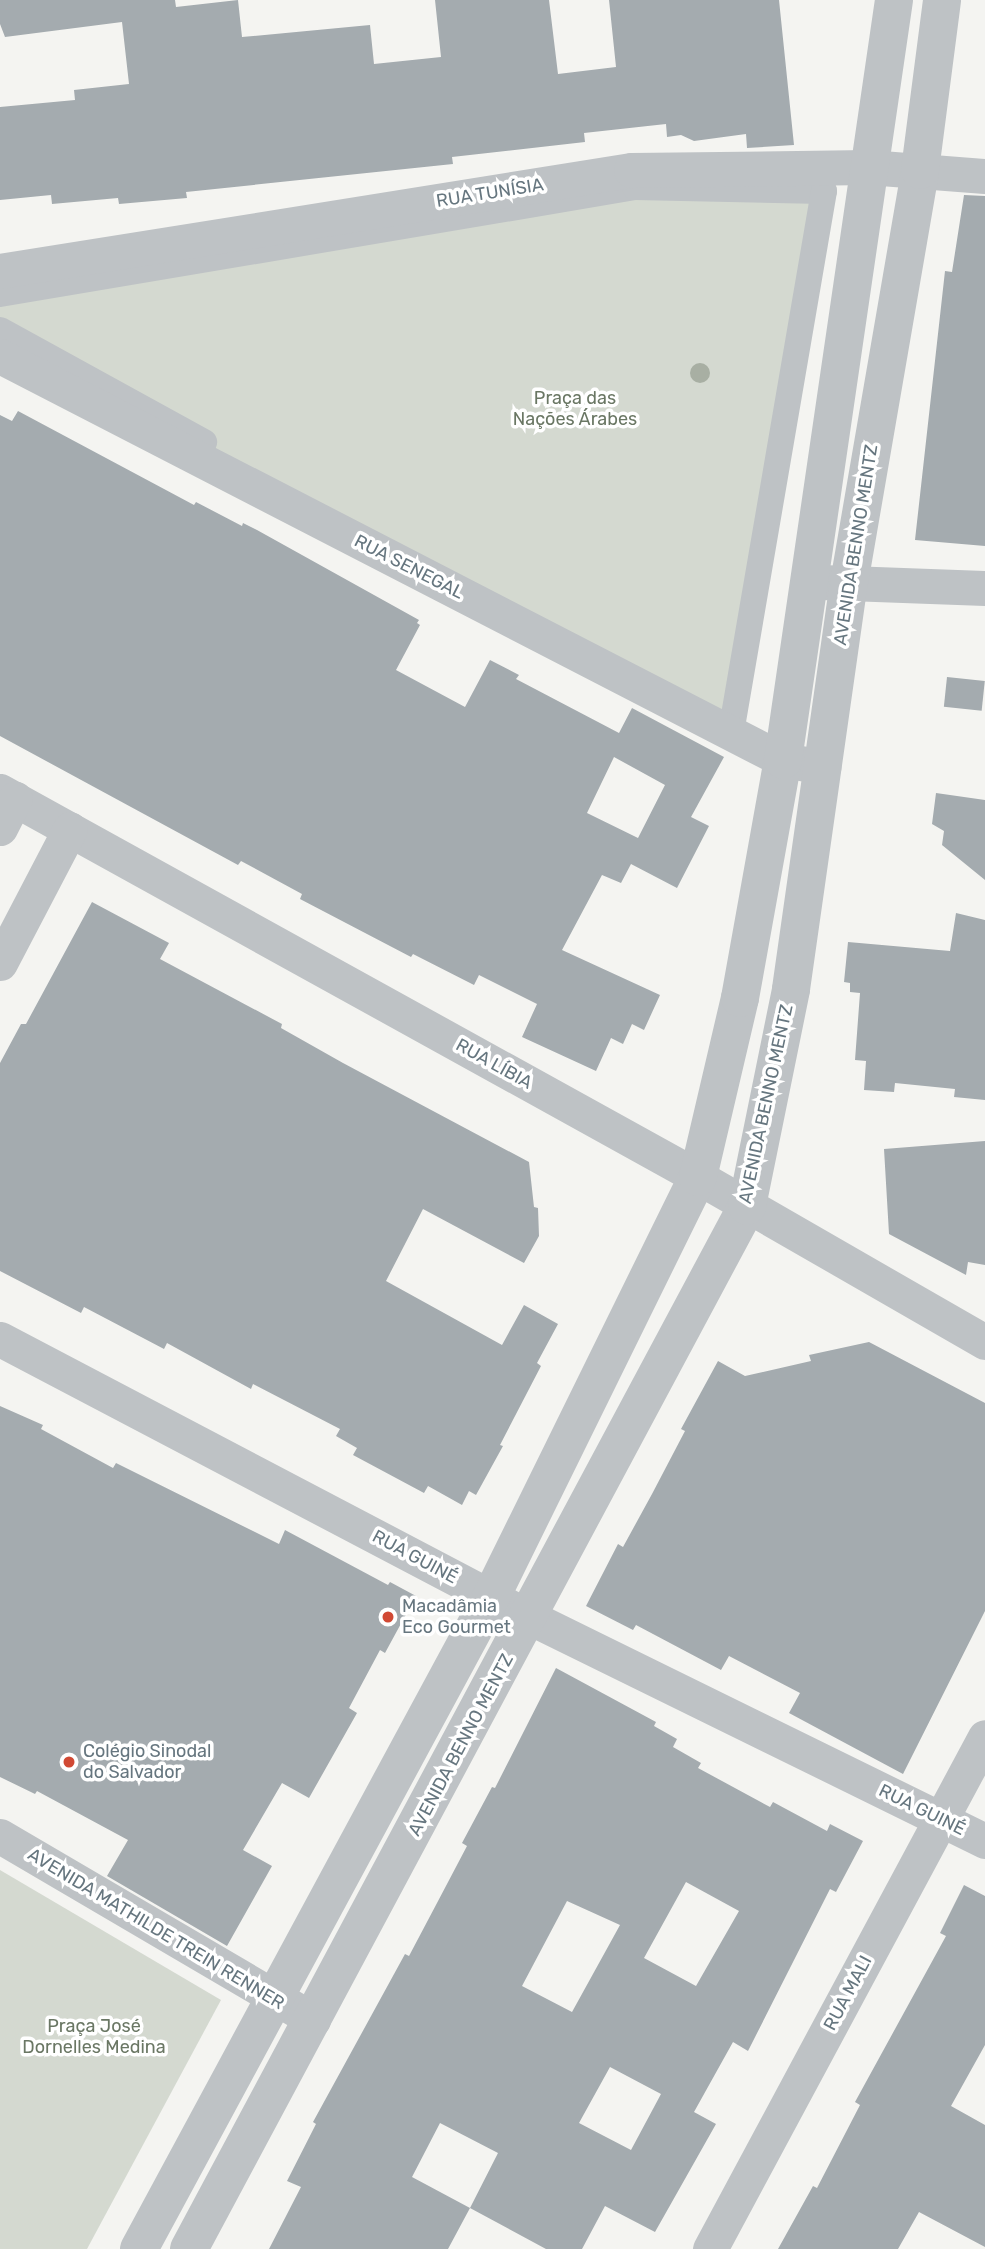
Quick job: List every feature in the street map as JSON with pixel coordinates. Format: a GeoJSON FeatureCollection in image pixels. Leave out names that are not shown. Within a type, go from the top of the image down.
{"type":"FeatureCollection","features":[{"type":"Feature","properties":{"kind":"street"},"geometry":{"type":"LineString","coordinates":[[139,2249],[272,1998],[491,1597],[698,1177],[740,998],[783,761],[894,0]]}},
{"type":"Feature","properties":{"kind":"street","name":"AVENIDA BENNO MENTZ"},"geometry":{"type":"LineString","coordinates":[[189,2249],[747,1206],[791,989],[849,583],[920,170],[942,0]]}},
{"type":"Feature","properties":{"kind":"street","name":"RUA TUNÍSIA"},"geometry":{"type":"LineString","coordinates":[[0,271],[631,170],[868,167],[985,176]]}},
{"type":"Feature","properties":{"kind":"street"},"geometry":{"type":"LineString","coordinates":[[0,294],[635,187],[824,191],[732,733],[0,330]]}},
{"type":"Feature","properties":{"kind":"street","name":"RUA SENEGAL"},"geometry":{"type":"LineString","coordinates":[[0,356],[783,761],[823,767]]}},
{"type":"Feature","properties":{"kind":"street"},"geometry":{"type":"LineString","coordinates":[[810,582],[985,588]]}},
{"type":"Feature","properties":{"kind":"street","name":"RUA LÍBIA"},"geometry":{"type":"LineString","coordinates":[[5,806],[70,828],[698,1177],[985,1342]]}},
{"type":"Feature","properties":{"kind":"street"},"geometry":{"type":"LineString","coordinates":[[0,963],[70,828]]}},
{"type":"Feature","properties":{"kind":"street","name":"RUA GUINÉ"},"geometry":{"type":"LineString","coordinates":[[0,1339],[529,1617],[985,1841]]}},
{"type":"Feature","properties":{"kind":"street","name":"RUA MALI"},"geometry":{"type":"LineString","coordinates":[[710,2249],[985,1737]]}},
{"type":"Feature","properties":{"kind":"street","name":"AVENIDA MATHILDE TREIN RENNER"},"geometry":{"type":"LineString","coordinates":[[0,1836],[313,2020]]}},
{"type":"Feature","properties":{"kind":"street"},"geometry":{"type":"LineString","coordinates":[[187,2160],[226,2179]]}},
{"type":"Feature","properties":{"kind":"green space","name":"Praça das Nações Árabes"},"geometry":{"type":"Polygon","coordinates":[[[635,187],[824,191],[731,733],[0,330],[0,294],[635,187]]]}},
{"type":"Feature","properties":{"kind":"green space","name":"Praça José Dornelles Medina"},"geometry":{"type":"Polygon","coordinates":[[[0,1870],[221,2000],[87,2249],[0,2249],[0,1870]]]}},
{"type":"Feature","properties":{"kind":"building"},"geometry":{"type":"Polygon","coordinates":[[[0,0],[175,0],[176,7],[238,0],[242,37],[370,25],[374,64],[441,57],[435,0],[549,0],[558,74],[616,67],[609,0],[779,0],[794,145],[747,148],[746,134],[694,141],[681,135],[667,137],[666,124],[584,133],[585,142],[452,157],[453,164],[186,192],[187,198],[119,204],[118,198],[52,204],[51,195],[0,200],[0,107],[75,100],[74,90],[129,84],[122,22],[5,37],[0,24],[0,0]]]}},
{"type":"Feature","properties":{"kind":"building"},"geometry":{"type":"Polygon","coordinates":[[[964,195],[985,196],[985,546],[915,540],[945,271],[952,272],[964,195]]]}},
{"type":"Feature","properties":{"kind":"building"},"geometry":{"type":"Polygon","coordinates":[[[18,411],[194,505],[196,502],[242,526],[243,523],[257,530],[419,620],[417,623],[420,625],[396,670],[465,707],[490,660],[519,675],[516,679],[619,733],[632,708],[724,757],[691,817],[709,826],[677,888],[631,864],[621,883],[602,875],[562,950],[660,995],[644,1030],[632,1024],[623,1044],[611,1038],[596,1071],[522,1037],[537,1004],[479,975],[474,985],[413,954],[411,957],[300,899],[302,894],[241,861],[238,865],[0,736],[0,415],[12,421],[18,411]],[[614,757],[587,813],[638,838],[665,785],[614,757]]]}},
{"type":"Feature","properties":{"kind":"building"},"geometry":{"type":"Polygon","coordinates":[[[947,677],[985,681],[982,711],[944,707],[947,677]]]}},
{"type":"Feature","properties":{"kind":"building"},"geometry":{"type":"Polygon","coordinates":[[[936,793],[985,800],[985,880],[942,845],[944,831],[932,824],[936,793]]]}},
{"type":"Feature","properties":{"kind":"building"},"geometry":{"type":"Polygon","coordinates":[[[92,902],[169,943],[160,959],[282,1024],[281,1028],[343,1063],[529,1162],[534,1207],[538,1208],[539,1236],[524,1263],[423,1209],[386,1281],[502,1345],[524,1305],[558,1324],[537,1363],[541,1366],[500,1445],[503,1446],[476,1495],[469,1491],[462,1505],[428,1486],[424,1493],[353,1455],[357,1448],[336,1436],[340,1429],[253,1384],[251,1389],[167,1343],[164,1349],[84,1307],[81,1313],[0,1271],[0,1063],[21,1024],[26,1024],[92,902]]]}},
{"type":"Feature","properties":{"kind":"building"},"geometry":{"type":"Polygon","coordinates":[[[956,913],[985,920],[985,1100],[954,1097],[955,1089],[895,1083],[894,1092],[864,1090],[866,1061],[855,1060],[860,993],[850,992],[850,983],[844,982],[848,942],[950,951],[956,913]]]}},
{"type":"Feature","properties":{"kind":"building"},"geometry":{"type":"Polygon","coordinates":[[[985,1141],[985,1265],[968,1262],[966,1275],[889,1234],[884,1149],[985,1141]]]}},
{"type":"Feature","properties":{"kind":"building"},"geometry":{"type":"Polygon","coordinates":[[[869,1342],[985,1403],[985,1611],[903,1774],[789,1713],[800,1693],[729,1656],[721,1670],[636,1625],[633,1630],[586,1606],[618,1544],[623,1547],[652,1494],[685,1431],[681,1429],[718,1361],[745,1376],[811,1361],[809,1355],[869,1342]]]}},
{"type":"Feature","properties":{"kind":"building"},"geometry":{"type":"Polygon","coordinates":[[[0,1406],[43,1425],[41,1429],[113,1468],[116,1463],[279,1544],[285,1530],[388,1585],[390,1582],[416,1596],[385,1653],[380,1650],[349,1708],[357,1713],[309,1798],[282,1783],[243,1850],[272,1866],[227,1946],[107,1876],[128,1840],[37,1791],[35,1794],[0,1777],[0,1406]]]}},
{"type":"Feature","properties":{"kind":"building"},"geometry":{"type":"Polygon","coordinates":[[[556,1668],[656,1722],[654,1726],[677,1739],[673,1747],[701,1763],[698,1768],[770,1807],[773,1802],[827,1831],[830,1824],[863,1841],[836,1892],[830,1889],[748,2051],[733,2042],[694,2112],[716,2124],[655,2232],[605,2206],[582,2249],[546,2249],[470,2208],[448,2249],[269,2249],[301,2187],[287,2181],[316,2124],[313,2122],[405,1954],[409,1956],[467,1846],[462,1843],[492,1787],[495,1788],[556,1668]],[[686,1882],[644,1958],[696,1986],[739,1911],[686,1882]],[[567,1901],[522,1986],[572,2012],[620,1925],[567,1901]],[[610,2067],[579,2123],[631,2150],[661,2094],[610,2067]],[[440,2123],[412,2177],[470,2208],[498,2153],[440,2123]]]}},
{"type":"Feature","properties":{"kind":"building"},"geometry":{"type":"Polygon","coordinates":[[[964,1885],[985,1896],[985,2045],[951,2106],[985,2125],[985,2247],[919,2212],[898,2249],[778,2249],[813,2186],[817,2188],[860,2105],[855,2102],[946,1936],[940,1933],[964,1885]]]}},
{"type":"Feature","properties":{"kind":"place","name":"Macadâmia Eco Gourmet"},"geometry":{"type":"Point","coordinates":[388,1617]}},
{"type":"Feature","properties":{"kind":"place","name":"Colégio Sinodal do Salvador"},"geometry":{"type":"Point","coordinates":[69,1762]}}]}
